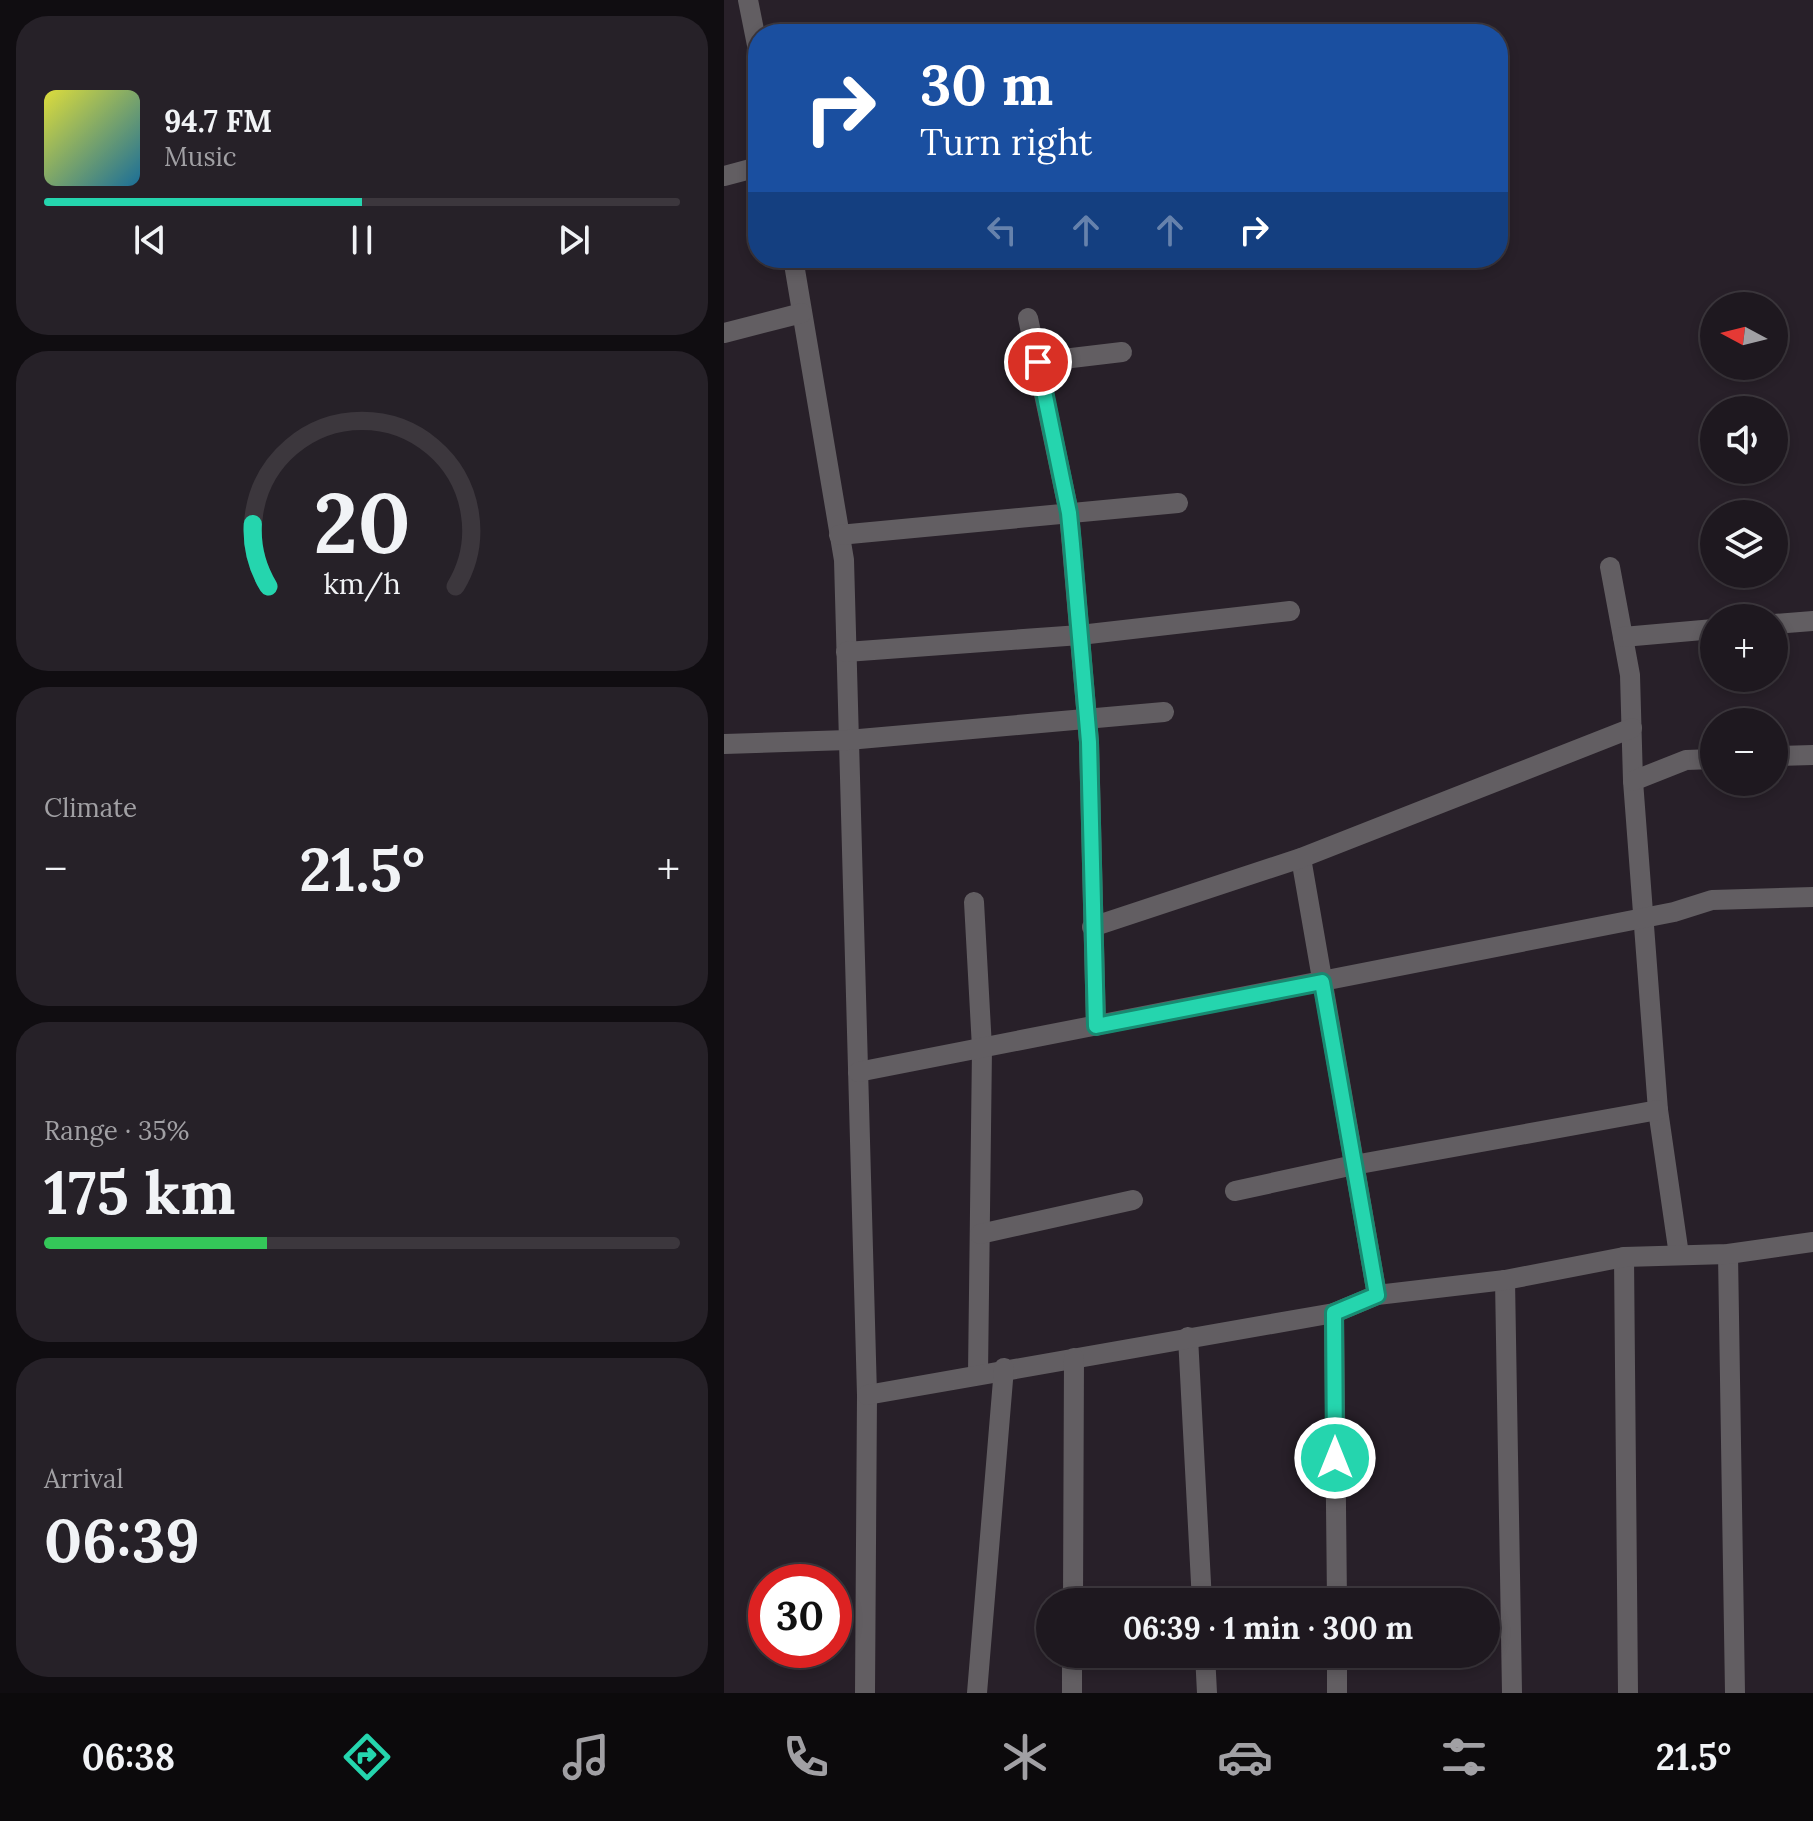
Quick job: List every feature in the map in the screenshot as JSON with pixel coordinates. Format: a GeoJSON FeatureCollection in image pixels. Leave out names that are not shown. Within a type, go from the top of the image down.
{"type":"FeatureCollection","features":[{"type":"Feature","properties":{"kind":"street"},"geometry":{"type":"LineString","coordinates":[[748,0],[753,24]]}},
{"type":"Feature","properties":{"kind":"street"},"geometry":{"type":"LineString","coordinates":[[724,176],[748,170]]}},
{"type":"Feature","properties":{"kind":"street"},"geometry":{"type":"LineString","coordinates":[[795,268],[844,560],[867,1395],[865,1693]]}},
{"type":"Feature","properties":{"kind":"street"},"geometry":{"type":"LineString","coordinates":[[724,333],[802,313]]}},
{"type":"Feature","properties":{"kind":"street"},"geometry":{"type":"LineString","coordinates":[[1028,318],[1069,513],[1087,719],[1096,1026]]}},
{"type":"Feature","properties":{"kind":"street"},"geometry":{"type":"LineString","coordinates":[[1038,362],[1122,352]]}},
{"type":"Feature","properties":{"kind":"street"},"geometry":{"type":"LineString","coordinates":[[839,535],[1178,503]]}},
{"type":"Feature","properties":{"kind":"street"},"geometry":{"type":"LineString","coordinates":[[1610,567],[1630,675],[1633,781],[1658,1110],[1679,1255]]}},
{"type":"Feature","properties":{"kind":"street"},"geometry":{"type":"LineString","coordinates":[[846,652],[1080,635],[1290,611]]}},
{"type":"Feature","properties":{"kind":"street"},"geometry":{"type":"LineString","coordinates":[[1788,623],[1813,621]]}},
{"type":"Feature","properties":{"kind":"street"},"geometry":{"type":"LineString","coordinates":[[1623,637],[1700,630]]}},
{"type":"Feature","properties":{"kind":"street"},"geometry":{"type":"LineString","coordinates":[[724,744],[848,740],[1164,712]]}},
{"type":"Feature","properties":{"kind":"street"},"geometry":{"type":"LineString","coordinates":[[1092,927],[1301,858],[1632,728]]}},
{"type":"Feature","properties":{"kind":"street"},"geometry":{"type":"LineString","coordinates":[[1788,756],[1813,755]]}},
{"type":"Feature","properties":{"kind":"street"},"geometry":{"type":"LineString","coordinates":[[1633,781],[1686,760],[1700,760]]}},
{"type":"Feature","properties":{"kind":"street"},"geometry":{"type":"LineString","coordinates":[[1301,858],[1377,1295]]}},
{"type":"Feature","properties":{"kind":"street"},"geometry":{"type":"LineString","coordinates":[[858,1072],[1644,918],[1712,900],[1813,897]]}},
{"type":"Feature","properties":{"kind":"street"},"geometry":{"type":"LineString","coordinates":[[974,902],[982,1048],[978,1374]]}},
{"type":"Feature","properties":{"kind":"street"},"geometry":{"type":"LineString","coordinates":[[1235,1191],[1354,1165],[1658,1110]]}},
{"type":"Feature","properties":{"kind":"street"},"geometry":{"type":"LineString","coordinates":[[980,1234],[1133,1200]]}},
{"type":"Feature","properties":{"kind":"street"},"geometry":{"type":"LineString","coordinates":[[867,1395],[1004,1368],[1334,1313],[1377,1295],[1505,1280],[1624,1257],[1728,1254],[1813,1242]]}},
{"type":"Feature","properties":{"kind":"street"},"geometry":{"type":"LineString","coordinates":[[1728,1254],[1735,1693]]}},
{"type":"Feature","properties":{"kind":"street"},"geometry":{"type":"LineString","coordinates":[[1624,1257],[1628,1693]]}},
{"type":"Feature","properties":{"kind":"street"},"geometry":{"type":"LineString","coordinates":[[1505,1280],[1512,1693]]}},
{"type":"Feature","properties":{"kind":"street"},"geometry":{"type":"LineString","coordinates":[[1334,1313],[1337,1588]]}},
{"type":"Feature","properties":{"kind":"street"},"geometry":{"type":"LineString","coordinates":[[1188,1337],[1201,1588]]}},
{"type":"Feature","properties":{"kind":"street"},"geometry":{"type":"LineString","coordinates":[[1073,1588],[1074,1358]]}},
{"type":"Feature","properties":{"kind":"street"},"geometry":{"type":"LineString","coordinates":[[977,1693],[1004,1368]]}},
{"type":"Feature","properties":{"kind":"street"},"geometry":{"type":"LineString","coordinates":[[1072,1668],[1072,1693]]}},
{"type":"Feature","properties":{"kind":"street"},"geometry":{"type":"LineString","coordinates":[[1206,1668],[1207,1693]]}},
{"type":"Feature","properties":{"kind":"street"},"geometry":{"type":"LineString","coordinates":[[1337,1668],[1337,1693]]}},
{"type":"Feature","properties":{"kind":"route"},"geometry":{"type":"LineString","coordinates":[[1038,362],[1069,513],[1072,544],[1089,742],[1096,1026],[1322,982],[1377,1295],[1334,1313],[1335,1458]]}}]}
